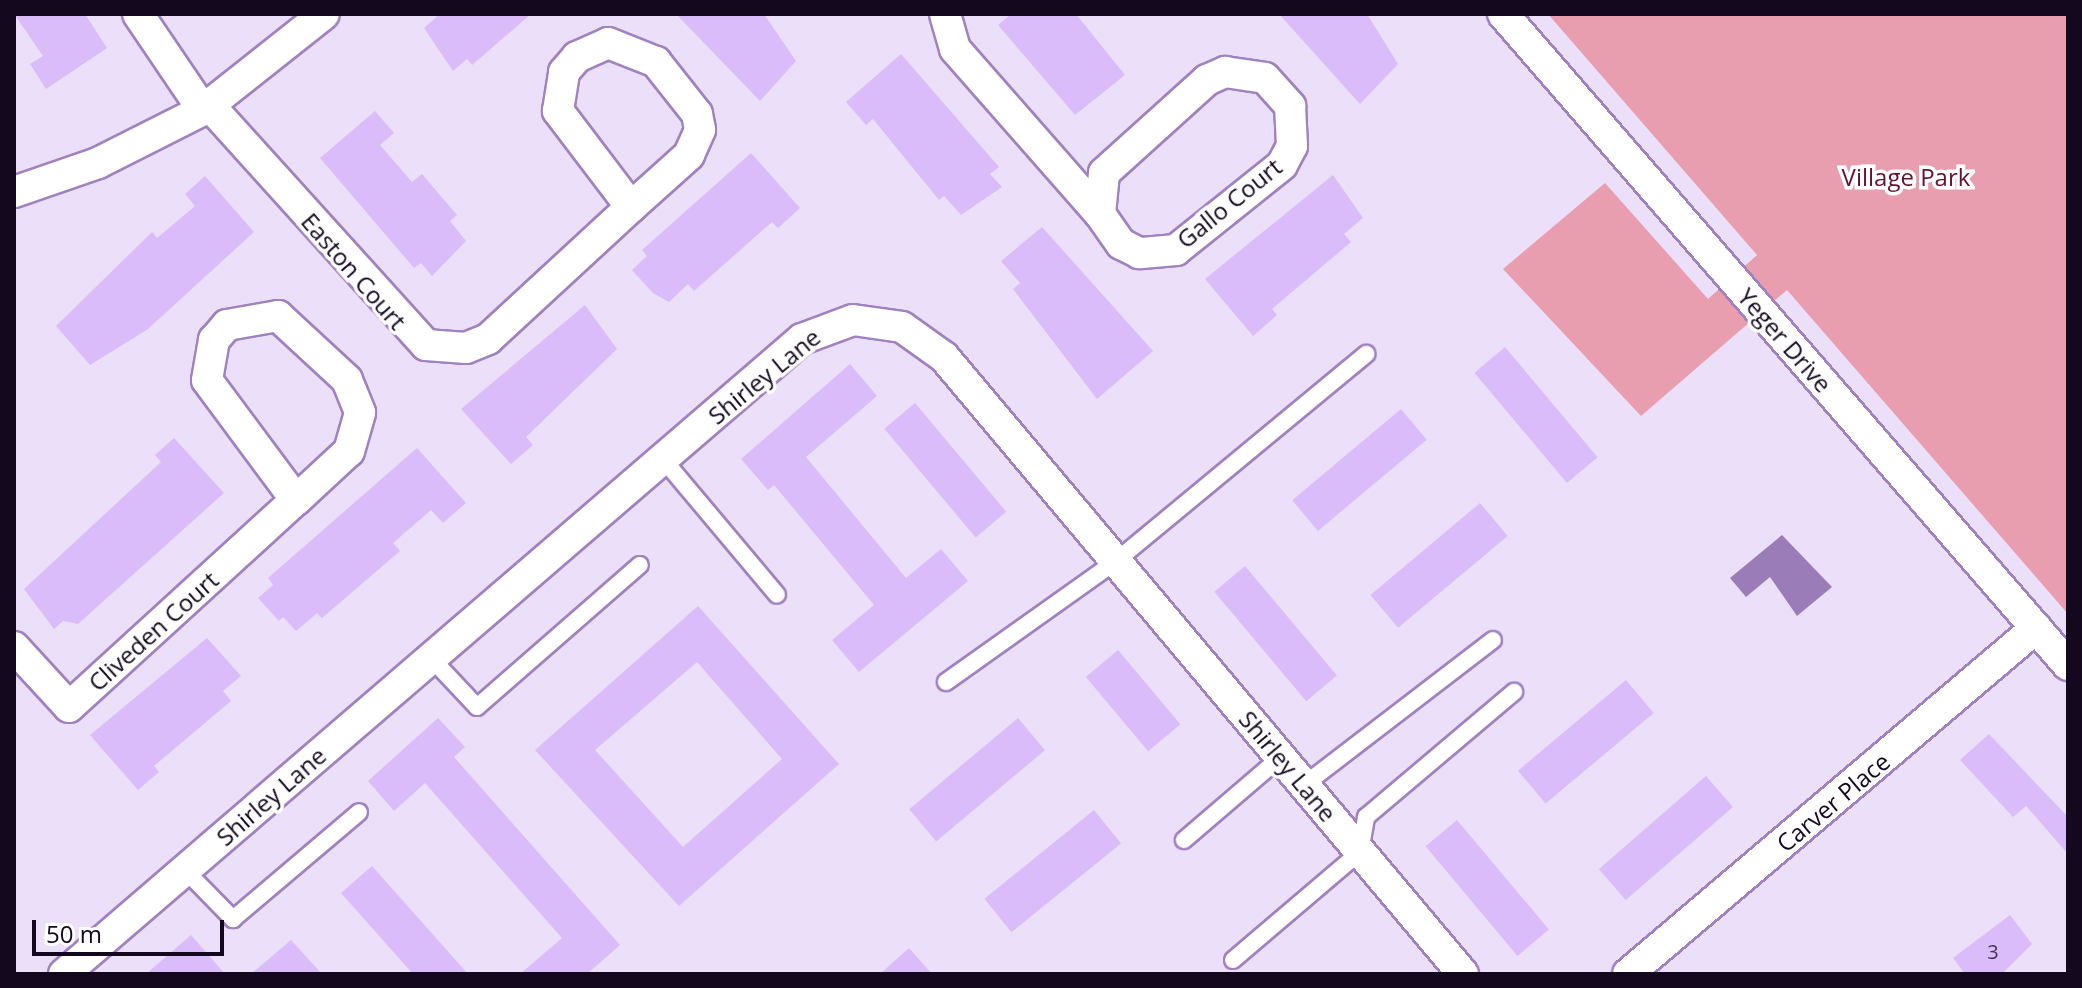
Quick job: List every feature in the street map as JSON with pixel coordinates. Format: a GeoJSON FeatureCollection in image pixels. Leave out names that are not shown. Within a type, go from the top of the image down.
{"type":"FeatureCollection","features":[{"type":"Feature","properties":{"kind":"street","name":"Easton Court"},"geometry":{"type":"LineString","coordinates":[[138,14],[206,108],[409,333],[437,347],[488,339],[689,155],[700,130],[697,114],[656,62],[608,43],[577,57],[564,72],[558,111],[631,207]]}},
{"type":"Feature","properties":{"kind":"street"},"geometry":{"type":"LineString","coordinates":[[14,192],[98,163],[206,108],[324,14]]}},
{"type":"Feature","properties":{"kind":"street","name":"Gallo Court"},"geometry":{"type":"LineString","coordinates":[[945,14],[955,49],[1100,214],[1115,237],[1139,253],[1176,250],[1282,165],[1293,136],[1290,106],[1265,78],[1246,72],[1207,80],[1115,159],[1098,192],[1100,214]]}},
{"type":"Feature","properties":{"kind":"street","name":"Yeger Drive"},"geometry":{"type":"LineString","coordinates":[[1503,14],[2068,665]]}},
{"type":"Feature","properties":{"kind":"street","name":"Cliveden Court"},"geometry":{"type":"LineString","coordinates":[[14,647],[69,707],[296,500],[349,451],[359,423],[356,394],[295,325],[278,316],[243,317],[214,340],[207,380],[296,500]]}},
{"type":"Feature","properties":{"kind":"street","name":"Shirley Lane"},"geometry":{"type":"LineString","coordinates":[[64,974],[802,339],[828,326],[877,320],[914,333],[944,357],[1463,974]]}},
{"type":"Feature","properties":{"kind":"street","name":"Carver Place"},"geometry":{"type":"LineString","coordinates":[[1628,974],[2036,628]]}},
{"type":"Feature","properties":{"kind":"lane"},"geometry":{"type":"LineString","coordinates":[[946,682],[1116,561],[1366,354]]}},
{"type":"Feature","properties":{"kind":"lane"},"geometry":{"type":"LineString","coordinates":[[663,459],[777,595]]}},
{"type":"Feature","properties":{"kind":"lane"},"geometry":{"type":"LineString","coordinates":[[431,658],[477,707],[640,565]]}},
{"type":"Feature","properties":{"kind":"lane"},"geometry":{"type":"LineString","coordinates":[[1304,785],[1493,640]]}},
{"type":"Feature","properties":{"kind":"lane"},"geometry":{"type":"LineString","coordinates":[[1233,960],[1360,852],[1366,817],[1514,692]]}},
{"type":"Feature","properties":{"kind":"lane"},"geometry":{"type":"LineString","coordinates":[[1184,840],[1281,757]]}},
{"type":"Feature","properties":{"kind":"lane"},"geometry":{"type":"LineString","coordinates":[[185,870],[215,909],[233,919],[359,812]]}},
{"type":"Feature","properties":{"kind":"green space","name":"Village Park"},"geometry":{"type":"Polygon","coordinates":[[[1548,14],[2068,14],[2068,614],[1787,290],[1641,416],[1503,269],[1605,183],[1708,299],[1757,255],[1548,14]]]}},
{"type":"Feature","properties":{"kind":"shaded area"},"geometry":{"type":"Polygon","coordinates":[[[1782,535],[1832,587],[1797,616],[1770,577],[1746,597],[1730,578],[1782,535]]]}},
{"type":"Feature","properties":{"kind":"building"},"geometry":{"type":"Polygon","coordinates":[[[14,14],[85,14],[107,48],[46,89],[30,64],[43,56],[14,14]]]}},
{"type":"Feature","properties":{"kind":"building"},"geometry":{"type":"Polygon","coordinates":[[[440,14],[531,14],[472,65],[467,59],[453,71],[424,28],[440,14]]]}},
{"type":"Feature","properties":{"kind":"building"},"geometry":{"type":"Polygon","coordinates":[[[676,14],[764,14],[796,61],[760,101],[676,14]]]}},
{"type":"Feature","properties":{"kind":"building"},"geometry":{"type":"Polygon","coordinates":[[[1011,14],[1076,14],[1125,75],[1075,115],[998,25],[1011,14]]]}},
{"type":"Feature","properties":{"kind":"building"},"geometry":{"type":"Polygon","coordinates":[[[1279,14],[1367,14],[1398,64],[1360,104],[1279,14]]]}},
{"type":"Feature","properties":{"kind":"building"},"geometry":{"type":"Polygon","coordinates":[[[901,54],[999,167],[990,174],[1002,187],[961,215],[944,196],[939,200],[873,119],[866,125],[846,102],[901,54]]]}},
{"type":"Feature","properties":{"kind":"building"},"geometry":{"type":"Polygon","coordinates":[[[375,111],[394,133],[380,145],[412,182],[422,174],[457,215],[450,221],[466,241],[432,276],[421,263],[414,268],[320,158],[375,111]]]}},
{"type":"Feature","properties":{"kind":"building"},"geometry":{"type":"Polygon","coordinates":[[[751,153],[800,208],[778,228],[772,222],[694,291],[688,284],[669,302],[653,293],[632,270],[647,256],[642,250],[751,153]]]}},
{"type":"Feature","properties":{"kind":"building"},"geometry":{"type":"Polygon","coordinates":[[[1333,175],[1363,218],[1344,234],[1351,242],[1272,309],[1277,315],[1253,336],[1205,279],[1333,175]]]}},
{"type":"Feature","properties":{"kind":"building"},"geometry":{"type":"Polygon","coordinates":[[[205,176],[254,232],[148,329],[90,365],[56,326],[152,232],[157,238],[195,206],[185,194],[205,176]]]}},
{"type":"Feature","properties":{"kind":"building"},"geometry":{"type":"Polygon","coordinates":[[[1042,227],[1153,351],[1097,399],[1013,289],[1020,283],[1001,261],[1042,227]]]}},
{"type":"Feature","properties":{"kind":"building"},"geometry":{"type":"Polygon","coordinates":[[[585,305],[617,349],[526,437],[533,445],[511,464],[461,409],[585,305]]]}},
{"type":"Feature","properties":{"kind":"building"},"geometry":{"type":"Polygon","coordinates":[[[1505,347],[1598,457],[1567,483],[1474,373],[1505,347]]]}},
{"type":"Feature","properties":{"kind":"building"},"geometry":{"type":"Polygon","coordinates":[[[850,364],[877,396],[806,457],[906,578],[941,549],[968,581],[859,672],[832,640],[874,605],[774,485],[768,490],[741,459],[850,364]]]}},
{"type":"Feature","properties":{"kind":"building"},"geometry":{"type":"Polygon","coordinates":[[[915,403],[1006,512],[976,537],[884,429],[915,403]]]}},
{"type":"Feature","properties":{"kind":"building"},"geometry":{"type":"Polygon","coordinates":[[[1401,409],[1427,440],[1318,531],[1292,500],[1401,409]]]}},
{"type":"Feature","properties":{"kind":"building"},"geometry":{"type":"Polygon","coordinates":[[[174,438],[224,493],[78,624],[63,621],[54,629],[24,589],[161,462],[155,455],[174,438]]]}},
{"type":"Feature","properties":{"kind":"building"},"geometry":{"type":"Polygon","coordinates":[[[417,448],[466,503],[443,523],[431,510],[393,543],[400,551],[322,618],[317,613],[296,631],[283,617],[279,621],[258,598],[273,585],[268,578],[417,448]]]}},
{"type":"Feature","properties":{"kind":"building"},"geometry":{"type":"Polygon","coordinates":[[[1480,503],[1508,536],[1398,628],[1370,595],[1480,503]]]}},
{"type":"Feature","properties":{"kind":"building"},"geometry":{"type":"Polygon","coordinates":[[[1245,566],[1337,676],[1306,701],[1214,592],[1245,566]]]}},
{"type":"Feature","properties":{"kind":"building"},"geometry":{"type":"Polygon","coordinates":[[[698,606],[839,764],[679,906],[535,750],[698,606]],[[697,662],[595,750],[683,847],[782,759],[697,662]]]}},
{"type":"Feature","properties":{"kind":"building"},"geometry":{"type":"Polygon","coordinates":[[[207,638],[241,676],[223,691],[231,701],[154,766],[159,772],[138,790],[90,735],[207,638]]]}},
{"type":"Feature","properties":{"kind":"building"},"geometry":{"type":"Polygon","coordinates":[[[1118,650],[1180,724],[1148,751],[1086,677],[1118,650]]]}},
{"type":"Feature","properties":{"kind":"building"},"geometry":{"type":"Polygon","coordinates":[[[1626,680],[1654,713],[1546,804],[1518,771],[1626,680]]]}},
{"type":"Feature","properties":{"kind":"building"},"geometry":{"type":"Polygon","coordinates":[[[438,718],[465,747],[454,757],[620,945],[587,974],[520,974],[562,938],[425,783],[394,811],[368,781],[438,718]]]}},
{"type":"Feature","properties":{"kind":"building"},"geometry":{"type":"Polygon","coordinates":[[[1018,718],[1045,750],[936,841],[909,809],[1018,718]]]}},
{"type":"Feature","properties":{"kind":"building"},"geometry":{"type":"Polygon","coordinates":[[[1989,734],[2068,817],[2068,854],[2026,806],[2013,817],[1960,760],[1989,734]]]}},
{"type":"Feature","properties":{"kind":"building"},"geometry":{"type":"Polygon","coordinates":[[[1706,776],[1733,807],[1626,900],[1599,869],[1706,776]]]}},
{"type":"Feature","properties":{"kind":"building"},"geometry":{"type":"Polygon","coordinates":[[[1094,810],[1121,843],[1011,932],[984,899],[1094,810]]]}},
{"type":"Feature","properties":{"kind":"building"},"geometry":{"type":"Polygon","coordinates":[[[1457,820],[1549,930],[1518,956],[1426,846],[1457,820]]]}},
{"type":"Feature","properties":{"kind":"building"},"geometry":{"type":"Polygon","coordinates":[[[372,866],[468,974],[413,974],[341,893],[372,866]]]}},
{"type":"Feature","properties":{"kind":"building"},"geometry":{"type":"Polygon","coordinates":[[[2010,915],[2032,944],[2002,974],[1965,974],[1953,958],[2010,915]]]}},
{"type":"Feature","properties":{"kind":"building"},"geometry":{"type":"Polygon","coordinates":[[[191,935],[225,974],[146,974],[191,935]]]}},
{"type":"Feature","properties":{"kind":"building"},"geometry":{"type":"Polygon","coordinates":[[[291,940],[322,974],[251,974],[291,940]]]}},
{"type":"Feature","properties":{"kind":"building"},"geometry":{"type":"Polygon","coordinates":[[[909,948],[932,974],[880,974],[909,948]]]}}]}
